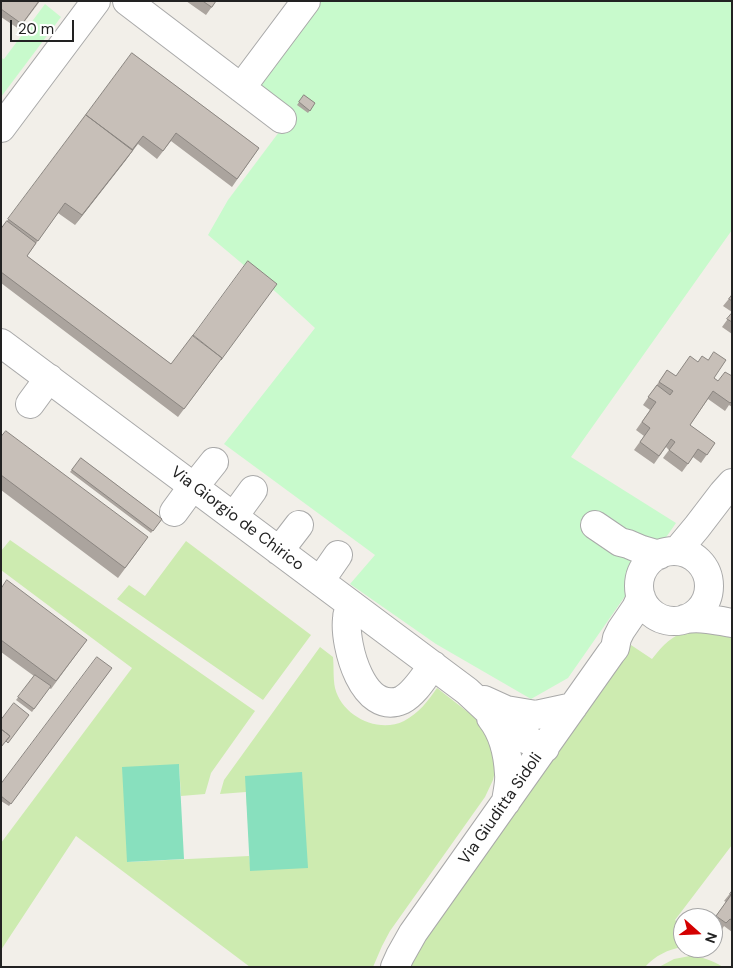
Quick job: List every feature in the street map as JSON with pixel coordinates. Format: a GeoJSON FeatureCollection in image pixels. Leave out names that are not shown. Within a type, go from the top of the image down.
{"type":"FeatureCollection","features":[{"type":"Feature","properties":{"kind":"street"},"geometry":{"type":"LineString","coordinates":[[1,128],[96,1]]}},
{"type":"Feature","properties":{"kind":"street"},"geometry":{"type":"LineString","coordinates":[[127,1],[282,119]]}},
{"type":"Feature","properties":{"kind":"street"},"geometry":{"type":"LineString","coordinates":[[241,88],[306,1]]}},
{"type":"Feature","properties":{"kind":"street","name":"Via Giorgio de Chirico"},"geometry":{"type":"LineString","coordinates":[[1,342],[473,696],[497,725],[506,749],[510,776],[506,802]]}},
{"type":"Feature","properties":{"kind":"street"},"geometry":{"type":"LineString","coordinates":[[30,404],[49,378]]}},
{"type":"Feature","properties":{"kind":"street"},"geometry":{"type":"LineString","coordinates":[[174,512],[214,462]]}},
{"type":"Feature","properties":{"kind":"street","name":"Via Giuditta Sidoli"},"geometry":{"type":"LineString","coordinates":[[395,967],[413,933],[611,653],[620,630],[636,608],[644,568],[650,560],[668,553],[698,527],[732,483]]}},
{"type":"Feature","properties":{"kind":"street"},"geometry":{"type":"LineString","coordinates":[[234,516],[253,490]]}},
{"type":"Feature","properties":{"kind":"street","name":"Via Giuditta Sidoli"},"geometry":{"type":"LineString","coordinates":[[611,653],[640,628],[656,621],[676,620],[693,615],[701,607],[707,598],[705,551],[709,536],[732,503]]}},
{"type":"Feature","properties":{"kind":"street"},"geometry":{"type":"LineString","coordinates":[[279,551],[299,525]]}},
{"type":"Feature","properties":{"kind":"street"},"geometry":{"type":"LineString","coordinates":[[732,610],[707,579],[702,565],[691,556],[684,552],[668,553],[642,550],[605,532],[619,544],[623,553],[632,563],[645,605],[658,618],[676,620],[711,618],[732,623]]}},
{"type":"Feature","properties":{"kind":"street"},"geometry":{"type":"LineString","coordinates":[[320,581],[338,554]]}},
{"type":"Feature","properties":{"kind":"street"},"geometry":{"type":"LineString","coordinates":[[352,605],[346,622],[353,662],[361,681],[375,696],[390,702],[402,700],[411,692],[432,665]]}},
{"type":"Feature","properties":{"kind":"street"},"geometry":{"type":"LineString","coordinates":[[473,696],[519,719],[544,748]]}},
{"type":"Feature","properties":{"kind":"street","name":"Via Giorgio de Chirico"},"geometry":{"type":"LineString","coordinates":[[473,696],[506,710],[536,714],[573,707]]}},
{"type":"Feature","properties":{"kind":"green space"},"geometry":{"type":"Polygon","coordinates":[[[319,1],[732,1],[732,230],[571,457],[676,523],[568,678],[531,699],[436,644],[350,584],[375,555],[224,444],[315,328],[208,235],[228,200],[294,112],[257,84],[319,1]]]}},
{"type":"Feature","properties":{"kind":"green space"},"geometry":{"type":"Polygon","coordinates":[[[45,4],[61,17],[1,97],[1,58],[4,59],[45,4]]]}},
{"type":"Feature","properties":{"kind":"green space"},"geometry":{"type":"Polygon","coordinates":[[[10,540],[255,711],[211,773],[205,794],[181,796],[179,764],[128,862],[249,856],[251,871],[245,776],[246,792],[220,794],[224,780],[320,647],[333,657],[334,684],[339,698],[345,707],[362,720],[383,725],[404,721],[427,702],[437,688],[478,720],[492,742],[496,767],[493,780],[485,797],[390,931],[373,967],[250,967],[76,836],[1,950],[1,843],[132,668],[1,570],[1,551],[10,540]]]}},
{"type":"Feature","properties":{"kind":"green space"},"geometry":{"type":"Polygon","coordinates":[[[186,541],[311,635],[263,700],[117,599],[129,585],[145,596],[186,541]]]}},
{"type":"Feature","properties":{"kind":"green space"},"geometry":{"type":"Polygon","coordinates":[[[689,631],[721,633],[732,638],[732,845],[684,908],[673,908],[673,949],[662,954],[645,967],[407,967],[425,936],[631,645],[652,659],[668,641],[689,631]]]}},
{"type":"Feature","properties":{"kind":"green space"},"geometry":{"type":"Polygon","coordinates":[[[179,764],[184,859],[127,862],[122,767],[179,764]]]}},
{"type":"Feature","properties":{"kind":"green space"},"geometry":{"type":"Polygon","coordinates":[[[302,772],[308,868],[250,871],[245,776],[302,772]]]}},
{"type":"Feature","properties":{"kind":"green space"},"geometry":{"type":"Polygon","coordinates":[[[703,958],[723,967],[659,967],[674,959],[703,958]]]}},
{"type":"Feature","properties":{"kind":"building"},"geometry":{"type":"Polygon","coordinates":[[[1,1],[39,1],[22,24],[1,9],[1,1]]]}},
{"type":"Feature","properties":{"kind":"building"},"geometry":{"type":"Polygon","coordinates":[[[203,1],[216,1],[212,7],[203,1]]]}},
{"type":"Feature","properties":{"kind":"building"},"geometry":{"type":"Polygon","coordinates":[[[132,53],[259,148],[237,179],[176,133],[163,151],[143,136],[132,150],[86,115],[132,53]]]}},
{"type":"Feature","properties":{"kind":"building"},"geometry":{"type":"Polygon","coordinates":[[[304,95],[315,103],[310,111],[299,102],[304,95]]]}},
{"type":"Feature","properties":{"kind":"building"},"geometry":{"type":"Polygon","coordinates":[[[86,115],[133,150],[82,215],[65,203],[38,241],[8,219],[86,115]]]}},
{"type":"Feature","properties":{"kind":"building"},"geometry":{"type":"Polygon","coordinates":[[[7,221],[36,243],[27,256],[171,364],[193,335],[222,358],[184,409],[1,272],[1,229],[7,221]]]}},
{"type":"Feature","properties":{"kind":"building"},"geometry":{"type":"Polygon","coordinates":[[[248,261],[277,284],[221,360],[222,358],[193,336],[248,261]]]}},
{"type":"Feature","properties":{"kind":"building"},"geometry":{"type":"Polygon","coordinates":[[[732,313],[732,322],[727,319],[732,313]]]}},
{"type":"Feature","properties":{"kind":"building"},"geometry":{"type":"Polygon","coordinates":[[[714,352],[726,360],[714,378],[718,381],[725,372],[732,376],[732,401],[730,403],[713,391],[690,425],[715,443],[707,455],[698,449],[688,464],[669,450],[675,442],[671,439],[659,456],[640,442],[650,428],[642,422],[656,402],[648,397],[657,385],[670,395],[673,391],[659,382],[667,370],[676,376],[690,356],[698,362],[702,356],[708,360],[714,352]]]}},
{"type":"Feature","properties":{"kind":"building"},"geometry":{"type":"Polygon","coordinates":[[[6,431],[148,537],[125,568],[1,475],[1,437],[6,431]]]}},
{"type":"Feature","properties":{"kind":"building"},"geometry":{"type":"Polygon","coordinates":[[[81,458],[162,519],[153,531],[72,470],[81,458]]]}},
{"type":"Feature","properties":{"kind":"building"},"geometry":{"type":"Polygon","coordinates":[[[7,580],[87,640],[56,681],[1,640],[1,589],[7,580]]]}},
{"type":"Feature","properties":{"kind":"building"},"geometry":{"type":"Polygon","coordinates":[[[97,657],[112,668],[11,804],[1,796],[1,784],[97,657]]]}},
{"type":"Feature","properties":{"kind":"building"},"geometry":{"type":"Polygon","coordinates":[[[35,675],[51,686],[34,709],[18,697],[35,675]]]}},
{"type":"Feature","properties":{"kind":"building"},"geometry":{"type":"Polygon","coordinates":[[[14,703],[29,715],[8,743],[6,741],[10,736],[1,729],[1,720],[14,703]]]}},
{"type":"Feature","properties":{"kind":"building"},"geometry":{"type":"Polygon","coordinates":[[[1,729],[10,736],[1,747],[1,729]]]}},
{"type":"Feature","properties":{"kind":"building"},"geometry":{"type":"Polygon","coordinates":[[[732,891],[732,920],[730,919],[726,923],[723,921],[722,908],[732,891]]]}}]}
